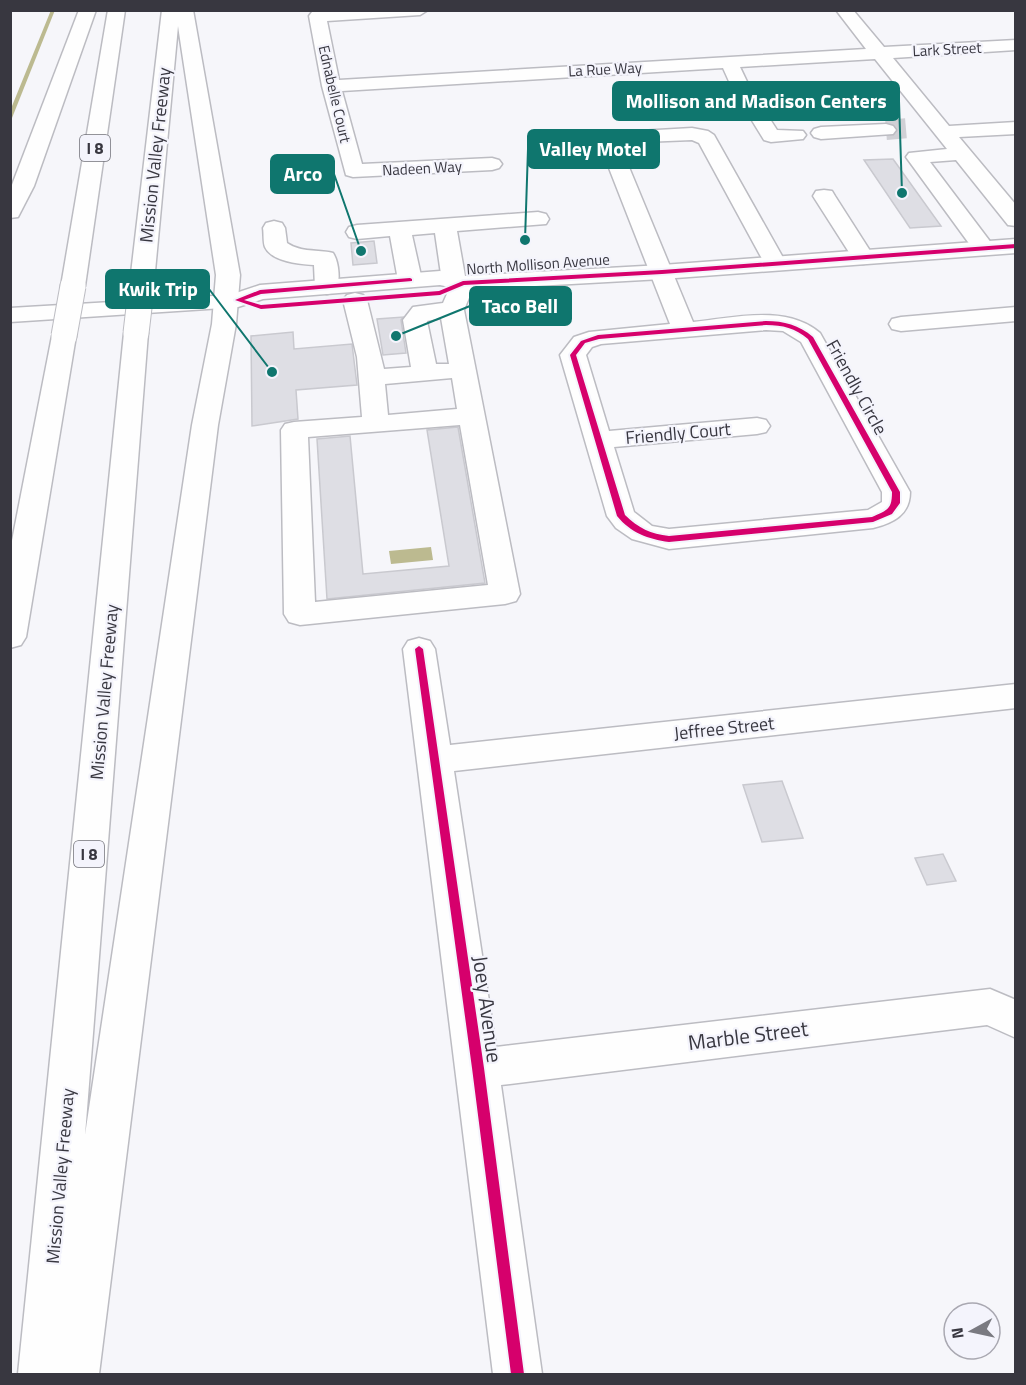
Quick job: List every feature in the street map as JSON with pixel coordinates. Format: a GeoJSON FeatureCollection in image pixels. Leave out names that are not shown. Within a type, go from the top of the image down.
{"type":"FeatureCollection","features":[{"type":"Feature","properties":{"kind":"main road"},"geometry":{"type":"LineString","coordinates":[[10,212],[23,186],[88,10]]}},
{"type":"Feature","properties":{"kind":"main road","name":"I 8"},"geometry":{"type":"LineString","coordinates":[[10,637],[73,286],[117,10]]}},
{"type":"Feature","properties":{"kind":"main road","name":"Mission Valley Freeway"},"geometry":{"type":"LineString","coordinates":[[42,1374],[136,333],[171,10]]}},
{"type":"Feature","properties":{"kind":"main road"},"geometry":{"type":"LineString","coordinates":[[74,1374],[205,425],[224,324],[232,301],[184,10]]}},
{"type":"Feature","properties":{"kind":"main road","name":"Ednabelle Court"},"geometry":{"type":"LineString","coordinates":[[353,171],[331,86],[318,16],[420,10]]}},
{"type":"Feature","properties":{"kind":"main road"},"geometry":{"type":"LineString","coordinates":[[844,10],[1016,220]]}},
{"type":"Feature","properties":{"kind":"main road","name":"Lark Street"},"geometry":{"type":"LineString","coordinates":[[879,53],[1016,45]]}},
{"type":"Feature","properties":{"kind":"main road","name":"La Rue Way"},"geometry":{"type":"LineString","coordinates":[[331,86],[729,62],[771,54],[824,57],[879,53]]}},
{"type":"Feature","properties":{"kind":"main road"},"geometry":{"type":"LineString","coordinates":[[771,54],[785,76]]}},
{"type":"Feature","properties":{"kind":"main road"},"geometry":{"type":"LineString","coordinates":[[729,62],[741,88],[771,136],[796,135]]}},
{"type":"Feature","properties":{"kind":"main road"},"geometry":{"type":"LineString","coordinates":[[919,128],[1016,128]]}},
{"type":"Feature","properties":{"kind":"main road"},"geometry":{"type":"LineString","coordinates":[[821,133],[886,129]]}},
{"type":"Feature","properties":{"kind":"main road"},"geometry":{"type":"LineString","coordinates":[[552,142],[692,134],[707,139],[775,263]]}},
{"type":"Feature","properties":{"kind":"main road"},"geometry":{"type":"LineString","coordinates":[[608,138],[684,329]]}},
{"type":"Feature","properties":{"kind":"main road"},"geometry":{"type":"LineString","coordinates":[[962,154],[916,157],[984,248]]}},
{"type":"Feature","properties":{"kind":"main road","name":"Nadeen Way"},"geometry":{"type":"LineString","coordinates":[[353,171],[492,164]]}},
{"type":"Feature","properties":{"kind":"main road"},"geometry":{"type":"LineString","coordinates":[[824,196],[863,257]]}},
{"type":"Feature","properties":{"kind":"main road"},"geometry":{"type":"LineString","coordinates":[[357,232],[538,219]]}},
{"type":"Feature","properties":{"kind":"main road"},"geometry":{"type":"LineString","coordinates":[[445,226],[459,282],[452,310],[505,594],[300,614],[294,430],[471,416]]}},
{"type":"Feature","properties":{"kind":"main road"},"geometry":{"type":"LineString","coordinates":[[274,228],[276,246],[283,252],[298,257],[325,258],[327,287]]}},
{"type":"Feature","properties":{"kind":"main road"},"geometry":{"type":"LineString","coordinates":[[376,424],[370,357],[360,300],[374,292],[408,286],[410,280],[400,229]]}},
{"type":"Feature","properties":{"kind":"main road","name":"North Mollison Avenue"},"geometry":{"type":"LineString","coordinates":[[10,315],[232,301],[260,292],[410,280],[440,278],[459,282],[662,272],[1016,246]]}},
{"type":"Feature","properties":{"kind":"main road","name":"North Mollison Avenue"},"geometry":{"type":"LineString","coordinates":[[232,301],[261,307],[360,300],[440,293],[459,282]]}},
{"type":"Feature","properties":{"kind":"main road"},"geometry":{"type":"LineString","coordinates":[[425,373],[414,320],[422,312],[452,310]]}},
{"type":"Feature","properties":{"kind":"main road"},"geometry":{"type":"LineString","coordinates":[[901,324],[1016,314]]}},
{"type":"Feature","properties":{"kind":"main road","name":"Friendly Circle"},"geometry":{"type":"LineString","coordinates":[[786,323],[801,329],[811,338],[896,492],[896,503],[889,512],[873,519],[669,538],[652,537],[635,530],[621,516],[599,440],[573,355],[583,342],[598,337],[786,323]]}},
{"type":"Feature","properties":{"kind":"main road"},"geometry":{"type":"LineString","coordinates":[[372,378],[462,370]]}},
{"type":"Feature","properties":{"kind":"main road","name":"Friendly Court"},"geometry":{"type":"LineString","coordinates":[[599,440],[757,426]]}},
{"type":"Feature","properties":{"kind":"main road","name":"Joey Avenue"},"geometry":{"type":"LineString","coordinates":[[419,649],[518,1374]]}},
{"type":"Feature","properties":{"kind":"main road","name":"Jeffree Street"},"geometry":{"type":"LineString","coordinates":[[434,760],[1016,696]]}},
{"type":"Feature","properties":{"kind":"main road","name":"Marble Street"},"geometry":{"type":"LineString","coordinates":[[478,1068],[990,1007],[1016,1020]]}},
{"type":"Feature","properties":{"kind":"shaded area"},"geometry":{"type":"Polygon","coordinates":[[[431,547],[433,560],[391,564],[389,551],[431,547]]]}},
{"type":"Feature","properties":{"kind":"building"},"geometry":{"type":"Polygon","coordinates":[[[893,159],[941,226],[910,228],[864,160],[893,159]]]}},
{"type":"Feature","properties":{"kind":"building"},"geometry":{"type":"Polygon","coordinates":[[[374,241],[377,263],[353,265],[351,243],[374,241]]]}},
{"type":"Feature","properties":{"kind":"building"},"geometry":{"type":"Polygon","coordinates":[[[403,317],[401,320],[406,353],[383,355],[377,319],[403,317]]]}},
{"type":"Feature","properties":{"kind":"building"},"geometry":{"type":"Polygon","coordinates":[[[293,332],[294,349],[352,344],[357,385],[296,390],[298,419],[252,426],[251,336],[293,332]]]}},
{"type":"Feature","properties":{"kind":"building"},"geometry":{"type":"Polygon","coordinates":[[[458,427],[485,583],[327,599],[317,439],[350,436],[363,574],[449,566],[427,430],[458,427]]]}},
{"type":"Feature","properties":{"kind":"building"},"geometry":{"type":"Polygon","coordinates":[[[782,781],[803,838],[762,842],[743,785],[782,781]]]}},
{"type":"Feature","properties":{"kind":"building"},"geometry":{"type":"Polygon","coordinates":[[[943,854],[956,881],[927,885],[915,858],[943,854]]]}},
{"type":"Feature","properties":{"kind":"waterway"},"geometry":{"type":"LineString","coordinates":[[10,118],[53,10]]}},
{"type":"Feature","properties":{"kind":"tunnel"},"geometry":{"type":"LineString","coordinates":[[886,130],[909,128]]}},
{"type":"Feature","properties":{"kind":"cycle path"},"geometry":{"type":"LineString","coordinates":[[238,300],[261,307],[440,293],[463,283],[662,272],[1016,246]]}},
{"type":"Feature","properties":{"kind":"cycle path"},"geometry":{"type":"LineString","coordinates":[[238,300],[260,292],[410,280]]}},
{"type":"Feature","properties":{"kind":"cycle path"},"geometry":{"type":"LineString","coordinates":[[766,323],[790,326],[801,330],[811,338],[896,492],[896,503],[889,512],[873,519],[669,539],[647,535],[637,530],[621,516],[573,355],[583,342],[598,337],[766,323]]}},
{"type":"Feature","properties":{"kind":"cycle path"},"geometry":{"type":"LineString","coordinates":[[419,649],[518,1374]]}},
{"type":"Feature","properties":{"kind":"place","name":"Mollison and Madison Centers"},"geometry":{"type":"Point","coordinates":[902,193]}},
{"type":"Feature","properties":{"kind":"place","name":"Valley Motel"},"geometry":{"type":"Point","coordinates":[525,240]}},
{"type":"Feature","properties":{"kind":"place","name":"Arco"},"geometry":{"type":"Point","coordinates":[361,251]}},
{"type":"Feature","properties":{"kind":"place","name":"Taco Bell"},"geometry":{"type":"Point","coordinates":[396,336]}},
{"type":"Feature","properties":{"kind":"place","name":"Kwik Trip"},"geometry":{"type":"Point","coordinates":[272,372]}}]}
